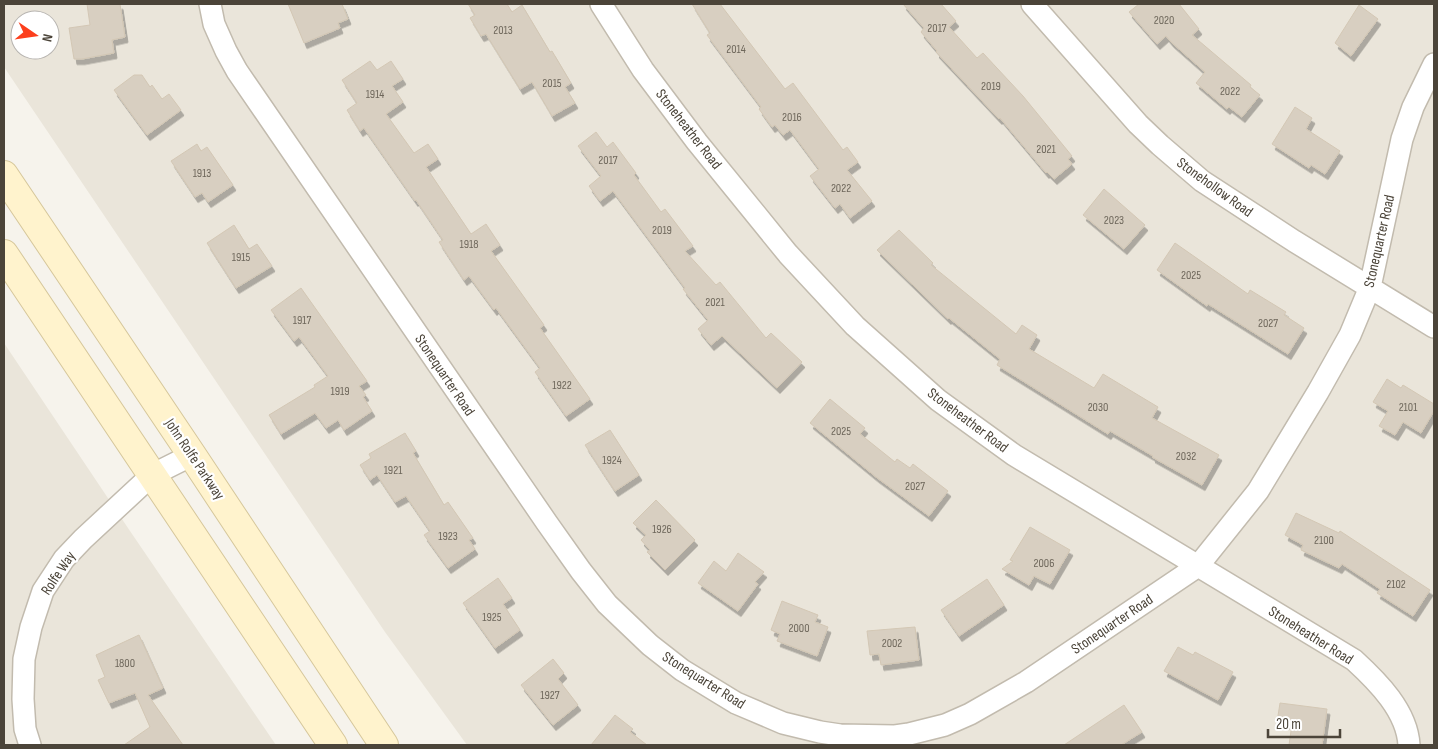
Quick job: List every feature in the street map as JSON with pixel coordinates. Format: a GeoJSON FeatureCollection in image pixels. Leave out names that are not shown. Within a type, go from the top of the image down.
{"type":"FeatureCollection","features":[{"type":"Feature","properties":{"kind":"main road","name":"John Rolfe Parkway"},"geometry":{"type":"LineString","coordinates":[[4,175],[384,745]]}},
{"type":"Feature","properties":{"kind":"main road"},"geometry":{"type":"LineString","coordinates":[[4,254],[333,745]]}},
{"type":"Feature","properties":{"kind":"street","name":"Stonequarter Road"},"geometry":{"type":"LineString","coordinates":[[210,4],[214,24],[237,71],[547,523],[607,604],[650,645],[682,670],[736,703],[783,722],[820,732],[840,735],[895,736],[909,734],[926,738],[945,725],[970,714],[1026,682],[1198,566],[1263,482],[1323,384],[1350,335],[1370,287],[1402,138],[1434,64]]}},
{"type":"Feature","properties":{"kind":"street","name":"Stoneheather Road"},"geometry":{"type":"LineString","coordinates":[[601,4],[644,70],[697,142],[788,254],[855,326],[938,400],[1014,455],[1354,660],[1369,674],[1402,718],[1409,745]]}},
{"type":"Feature","properties":{"kind":"street","name":"Stonehollow Road"},"geometry":{"type":"LineString","coordinates":[[1032,4],[1138,124],[1202,181],[1294,241],[1434,327]]}},
{"type":"Feature","properties":{"kind":"street","name":"Rolfe Way"},"geometry":{"type":"LineString","coordinates":[[30,745],[25,729],[23,699],[24,659],[31,627],[43,591],[64,559],[152,475],[192,455]]}},
{"type":"Feature","properties":{"kind":"shaded area"},"geometry":{"type":"Polygon","coordinates":[[[4,4],[1434,4],[1434,745],[467,745],[385,632],[4,67],[4,4]]]}},
{"type":"Feature","properties":{"kind":"shaded area"},"geometry":{"type":"Polygon","coordinates":[[[4,343],[130,531],[276,745],[4,745],[4,343]]]}},
{"type":"Feature","properties":{"kind":"building"},"geometry":{"type":"Polygon","coordinates":[[[87,4],[120,4],[125,37],[112,40],[114,53],[74,59],[69,28],[90,25],[87,4]]]}},
{"type":"Feature","properties":{"kind":"building"},"geometry":{"type":"Polygon","coordinates":[[[288,4],[342,4],[348,19],[338,23],[340,28],[304,43],[288,4]]]}},
{"type":"Feature","properties":{"kind":"building"},"geometry":{"type":"Polygon","coordinates":[[[468,4],[507,4],[512,12],[522,5],[571,83],[565,87],[575,103],[552,116],[532,82],[520,89],[486,34],[481,36],[470,18],[475,15],[468,4]]]}},
{"type":"Feature","properties":{"kind":"building"},"geometry":{"type":"Polygon","coordinates":[[[692,4],[720,4],[785,89],[793,83],[843,150],[847,147],[858,162],[847,170],[872,201],[850,218],[840,204],[835,208],[810,176],[819,169],[790,130],[783,135],[775,125],[772,127],[759,109],[761,107],[707,35],[710,33],[692,4]]]}},
{"type":"Feature","properties":{"kind":"building"},"geometry":{"type":"Polygon","coordinates":[[[903,4],[941,4],[956,21],[949,27],[977,58],[983,53],[1023,96],[1072,156],[1068,159],[1072,164],[1054,179],[1046,173],[1000,118],[936,52],[921,32],[924,28],[903,4]]]}},
{"type":"Feature","properties":{"kind":"building"},"geometry":{"type":"Polygon","coordinates":[[[1139,4],[1179,4],[1199,29],[1192,35],[1251,85],[1250,87],[1260,95],[1242,117],[1229,107],[1227,109],[1196,83],[1205,72],[1166,36],[1157,44],[1129,12],[1139,4]]]}},
{"type":"Feature","properties":{"kind":"building"},"geometry":{"type":"Polygon","coordinates":[[[1359,5],[1378,19],[1351,56],[1335,43],[1359,5]]]}},
{"type":"Feature","properties":{"kind":"building"},"geometry":{"type":"Polygon","coordinates":[[[370,61],[377,70],[391,61],[403,79],[392,86],[403,102],[386,114],[414,153],[428,144],[438,159],[426,167],[471,234],[486,224],[500,245],[491,251],[544,325],[540,328],[590,399],[566,416],[535,372],[540,368],[496,308],[494,310],[469,276],[464,280],[439,242],[443,240],[416,200],[364,128],[360,131],[347,110],[357,103],[342,80],[370,61]]]}},
{"type":"Feature","properties":{"kind":"building"},"geometry":{"type":"Polygon","coordinates":[[[134,75],[142,75],[150,87],[152,85],[162,99],[169,94],[181,110],[147,135],[114,90],[134,75]]]}},
{"type":"Feature","properties":{"kind":"building"},"geometry":{"type":"Polygon","coordinates":[[[1295,107],[1312,118],[1306,129],[1340,151],[1325,174],[1311,165],[1309,168],[1272,144],[1295,107]]]}},
{"type":"Feature","properties":{"kind":"building"},"geometry":{"type":"Polygon","coordinates":[[[596,132],[607,147],[613,142],[661,212],[665,209],[693,246],[685,251],[716,285],[720,282],[766,338],[771,333],[802,362],[777,388],[722,336],[711,345],[698,329],[708,320],[683,289],[685,288],[613,191],[600,201],[589,186],[601,176],[578,146],[596,132]]]}},
{"type":"Feature","properties":{"kind":"building"},"geometry":{"type":"Polygon","coordinates":[[[197,144],[201,151],[207,147],[233,185],[208,202],[202,193],[195,197],[171,161],[197,144]]]}},
{"type":"Feature","properties":{"kind":"building"},"geometry":{"type":"Polygon","coordinates":[[[1104,189],[1145,225],[1124,249],[1083,215],[1104,189]]]}},
{"type":"Feature","properties":{"kind":"building"},"geometry":{"type":"Polygon","coordinates":[[[234,225],[249,249],[257,244],[272,266],[236,288],[207,243],[234,225]]]}},
{"type":"Feature","properties":{"kind":"building"},"geometry":{"type":"Polygon","coordinates":[[[899,230],[933,263],[931,265],[1016,334],[1022,325],[1037,335],[1029,349],[1094,388],[1103,374],[1158,407],[1152,418],[1219,455],[1202,485],[1110,431],[1108,434],[997,365],[1000,359],[948,319],[877,250],[899,230]]]}},
{"type":"Feature","properties":{"kind":"building"},"geometry":{"type":"Polygon","coordinates":[[[1175,243],[1248,294],[1250,290],[1286,312],[1284,315],[1304,328],[1288,354],[1208,304],[1207,306],[1157,270],[1175,243]]]}},
{"type":"Feature","properties":{"kind":"building"},"geometry":{"type":"Polygon","coordinates":[[[301,288],[367,381],[359,386],[366,395],[363,397],[372,411],[344,430],[338,420],[326,428],[315,413],[281,434],[269,415],[315,387],[314,385],[328,376],[299,337],[294,341],[271,310],[301,288]]]}},
{"type":"Feature","properties":{"kind":"building"},"geometry":{"type":"Polygon","coordinates":[[[1387,379],[1401,388],[1403,385],[1434,404],[1434,411],[1421,433],[1403,422],[1395,435],[1379,426],[1388,411],[1373,402],[1387,379]]]}},
{"type":"Feature","properties":{"kind":"building"},"geometry":{"type":"Polygon","coordinates":[[[830,399],[865,428],[860,434],[895,462],[897,459],[910,468],[913,464],[948,491],[929,516],[876,477],[810,423],[830,399]]]}},
{"type":"Feature","properties":{"kind":"building"},"geometry":{"type":"Polygon","coordinates":[[[610,430],[639,475],[615,491],[585,445],[610,430]]]}},
{"type":"Feature","properties":{"kind":"building"},"geometry":{"type":"Polygon","coordinates":[[[405,433],[416,451],[413,453],[444,505],[448,502],[473,538],[469,540],[475,549],[448,568],[424,535],[430,531],[406,496],[395,502],[377,475],[370,480],[360,465],[371,458],[369,454],[405,433]]]}},
{"type":"Feature","properties":{"kind":"building"},"geometry":{"type":"Polygon","coordinates":[[[656,500],[695,540],[665,570],[647,552],[650,550],[641,540],[646,535],[633,523],[656,500]]]}},
{"type":"Feature","properties":{"kind":"building"},"geometry":{"type":"Polygon","coordinates":[[[1296,513],[1339,533],[1340,531],[1430,590],[1413,616],[1377,593],[1380,589],[1342,564],[1339,568],[1301,550],[1303,545],[1285,535],[1296,513]]]}},
{"type":"Feature","properties":{"kind":"building"},"geometry":{"type":"Polygon","coordinates":[[[1030,527],[1070,550],[1050,584],[1034,576],[1029,585],[1002,569],[1013,561],[1010,560],[1030,527]]]}},
{"type":"Feature","properties":{"kind":"building"},"geometry":{"type":"Polygon","coordinates":[[[738,553],[764,572],[755,582],[758,584],[738,611],[698,583],[714,561],[726,571],[738,553]]]}},
{"type":"Feature","properties":{"kind":"building"},"geometry":{"type":"Polygon","coordinates":[[[498,578],[512,598],[503,604],[520,630],[495,648],[463,603],[498,578]]]}},
{"type":"Feature","properties":{"kind":"building"},"geometry":{"type":"Polygon","coordinates":[[[987,579],[1004,605],[959,636],[941,610],[987,579]]]}},
{"type":"Feature","properties":{"kind":"building"},"geometry":{"type":"Polygon","coordinates":[[[782,601],[818,615],[815,622],[828,627],[817,656],[777,641],[780,634],[771,630],[782,601]]]}},
{"type":"Feature","properties":{"kind":"building"},"geometry":{"type":"Polygon","coordinates":[[[915,627],[919,660],[881,665],[879,654],[870,655],[867,631],[915,627]]]}},
{"type":"Feature","properties":{"kind":"building"},"geometry":{"type":"Polygon","coordinates":[[[139,635],[163,688],[148,695],[183,745],[124,745],[150,727],[135,693],[109,703],[98,680],[105,677],[96,655],[139,635]]]}},
{"type":"Feature","properties":{"kind":"building"},"geometry":{"type":"Polygon","coordinates":[[[1178,647],[1193,655],[1195,652],[1233,672],[1218,700],[1164,671],[1178,647]]]}},
{"type":"Feature","properties":{"kind":"building"},"geometry":{"type":"Polygon","coordinates":[[[553,659],[564,673],[558,679],[578,705],[553,725],[521,685],[553,659]]]}},
{"type":"Feature","properties":{"kind":"building"},"geometry":{"type":"Polygon","coordinates":[[[1280,703],[1327,709],[1322,745],[1289,745],[1292,724],[1277,722],[1280,703]]]}},
{"type":"Feature","properties":{"kind":"building"},"geometry":{"type":"Polygon","coordinates":[[[1124,705],[1142,732],[1121,745],[1064,745],[1124,705]]]}},
{"type":"Feature","properties":{"kind":"building"},"geometry":{"type":"Polygon","coordinates":[[[615,715],[633,729],[630,732],[647,745],[591,745],[615,715]]]}}]}
